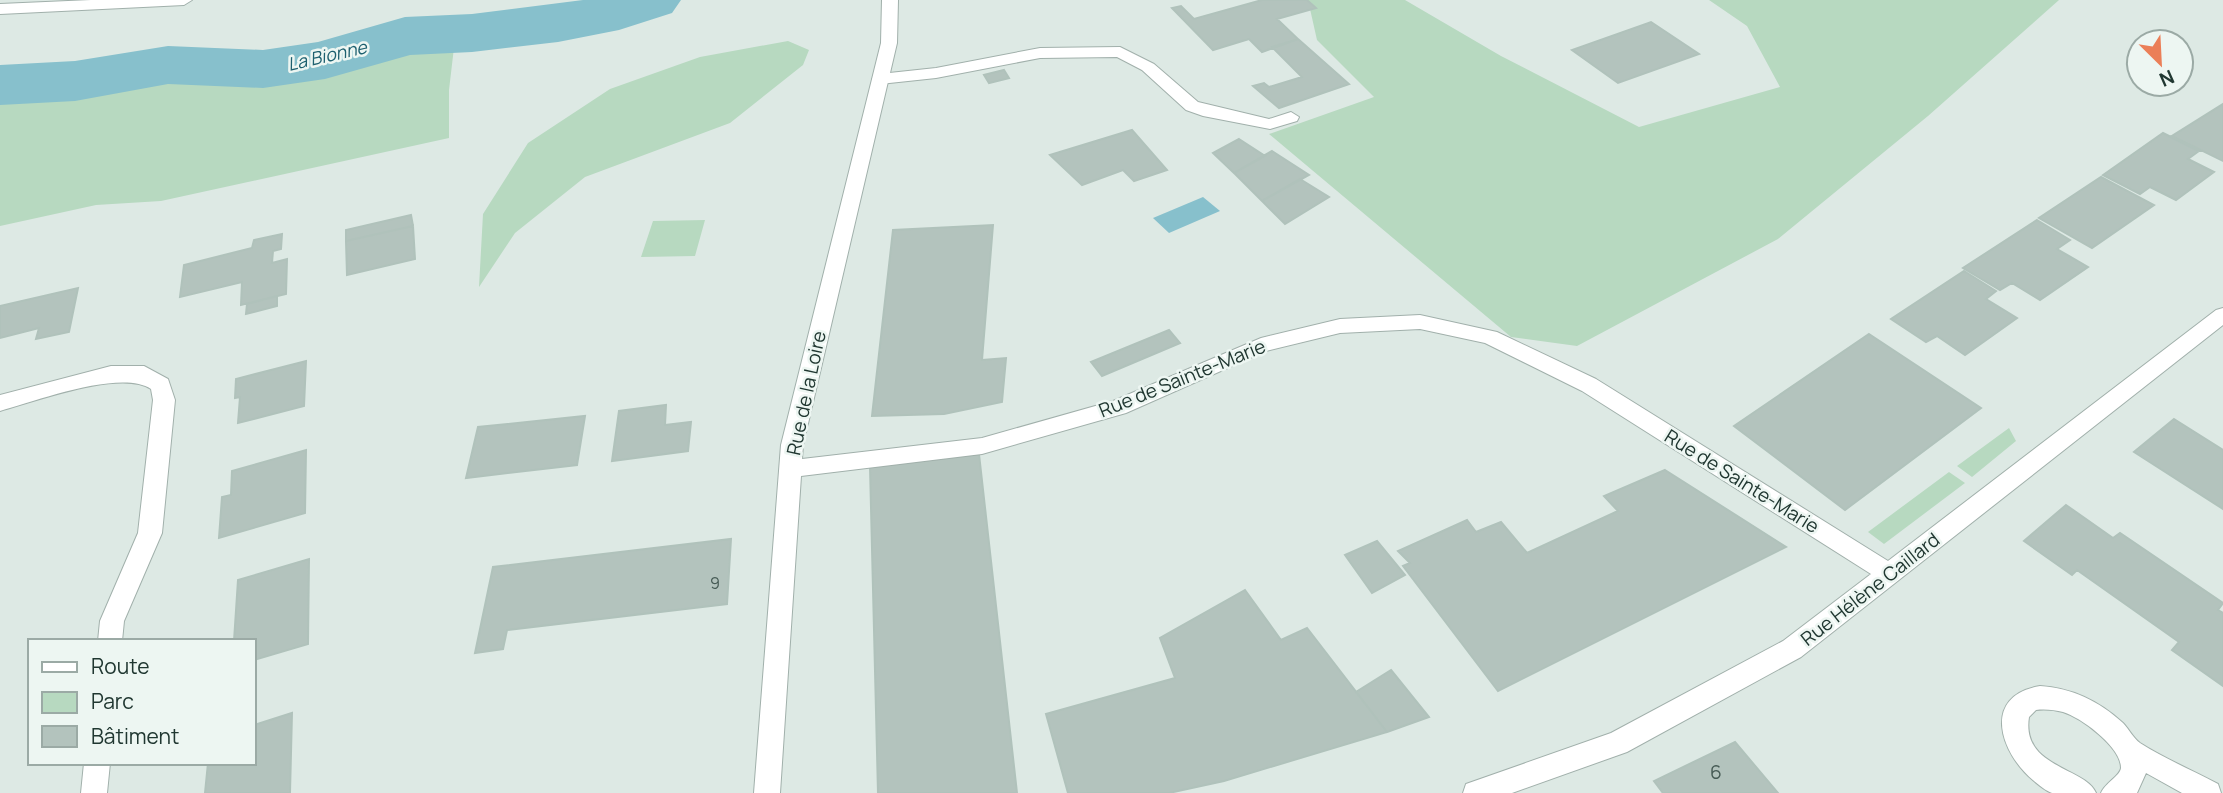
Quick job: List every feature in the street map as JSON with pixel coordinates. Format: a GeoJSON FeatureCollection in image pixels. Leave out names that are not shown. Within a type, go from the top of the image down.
{"type":"FeatureCollection","features":[{"type":"Feature","properties":{"kind":"street"},"geometry":{"type":"LineString","coordinates":[[0,9],[184,0]]}},
{"type":"Feature","properties":{"kind":"street","name":"Rue de la Loire"},"geometry":{"type":"LineString","coordinates":[[767,793],[790,469],[795,432],[889,43],[890,0]]}},
{"type":"Feature","properties":{"kind":"street"},"geometry":{"type":"LineString","coordinates":[[880,79],[936,73],[1040,53],[1120,52],[1148,66],[1192,106],[1270,124],[1291,117]]}},
{"type":"Feature","properties":{"kind":"street","name":"Rue Hélène Caillard"},"geometry":{"type":"LineString","coordinates":[[1476,793],[1618,743],[1792,649],[2223,315]]}},
{"type":"Feature","properties":{"kind":"street","name":"Rue de Sainte-Marie"},"geometry":{"type":"LineString","coordinates":[[790,469],[982,446],[1119,407],[1261,345],[1340,326],[1420,322],[1490,337],[1589,385],[1888,573]]}},
{"type":"Feature","properties":{"kind":"street"},"geometry":{"type":"LineString","coordinates":[[0,403],[111,374],[144,374],[160,385],[164,400],[150,533],[112,621],[110,639]]}},
{"type":"Feature","properties":{"kind":"street"},"geometry":{"type":"LineString","coordinates":[[2083,793],[2052,779],[2036,766],[2022,749],[2015,733],[2015,718],[2020,707],[2031,699],[2065,699],[2084,706],[2118,734],[2128,750],[2133,766],[2131,780],[2123,790],[2114,793]]}},
{"type":"Feature","properties":{"kind":"street"},"geometry":{"type":"LineString","coordinates":[[2128,750],[2208,793]]}},
{"type":"Feature","properties":{"kind":"street"},"geometry":{"type":"LineString","coordinates":[[94,793],[97,765]]}},
{"type":"Feature","properties":{"kind":"green space"},"geometry":{"type":"Polygon","coordinates":[[[1308,0],[1405,0],[1501,56],[1639,127],[1780,87],[1747,26],[1709,0],[2059,0],[1928,116],[1778,239],[1577,346],[1511,337],[1269,134],[1374,97],[1317,40],[1308,0]]]}},
{"type":"Feature","properties":{"kind":"green space"},"geometry":{"type":"Polygon","coordinates":[[[455,39],[449,90],[449,138],[161,201],[96,205],[0,226],[0,81],[108,74],[455,39]]]}},
{"type":"Feature","properties":{"kind":"green space"},"geometry":{"type":"Polygon","coordinates":[[[788,41],[809,50],[803,65],[730,123],[585,177],[515,233],[479,287],[483,214],[528,143],[610,89],[700,57],[788,41]]]}},
{"type":"Feature","properties":{"kind":"green space"},"geometry":{"type":"Polygon","coordinates":[[[705,220],[695,256],[641,257],[653,221],[705,220]]]}},
{"type":"Feature","properties":{"kind":"green space"},"geometry":{"type":"Polygon","coordinates":[[[2009,428],[2016,441],[1972,477],[1957,466],[2009,428]]]}},
{"type":"Feature","properties":{"kind":"green space"},"geometry":{"type":"Polygon","coordinates":[[[1949,472],[1965,483],[1884,544],[1868,532],[1949,472]]]}},
{"type":"Feature","properties":{"kind":"water"},"geometry":{"type":"Polygon","coordinates":[[[1203,197],[1220,211],[1169,233],[1153,218],[1203,197]]]}},
{"type":"Feature","properties":{"kind":"building"},"geometry":{"type":"Polygon","coordinates":[[[1262,0],[1307,0],[1316,8],[1277,19],[1298,39],[1262,52],[1249,39],[1213,50],[1172,8],[1181,6],[1194,19],[1262,0]]]}},
{"type":"Feature","properties":{"kind":"building"},"geometry":{"type":"Polygon","coordinates":[[[1651,22],[1699,54],[1618,83],[1572,50],[1651,22]]]}},
{"type":"Feature","properties":{"kind":"building"},"geometry":{"type":"Polygon","coordinates":[[[1298,39],[1349,84],[1279,108],[1253,86],[1264,83],[1269,87],[1302,77],[1272,47],[1298,39]]]}},
{"type":"Feature","properties":{"kind":"building"},"geometry":{"type":"Polygon","coordinates":[[[1004,70],[1009,78],[989,83],[984,75],[1004,70]]]}},
{"type":"Feature","properties":{"kind":"building"},"geometry":{"type":"Polygon","coordinates":[[[2223,104],[2223,161],[2172,136],[2223,104]]]}},
{"type":"Feature","properties":{"kind":"building"},"geometry":{"type":"Polygon","coordinates":[[[1132,130],[1167,170],[1134,181],[1123,170],[1082,185],[1050,155],[1132,130]]]}},
{"type":"Feature","properties":{"kind":"building"},"geometry":{"type":"Polygon","coordinates":[[[2163,133],[2199,151],[2188,159],[2214,172],[2176,200],[2150,187],[2140,194],[2103,175],[2163,133]]]}},
{"type":"Feature","properties":{"kind":"building"},"geometry":{"type":"Polygon","coordinates":[[[1239,139],[1265,156],[1234,173],[1213,153],[1239,139]]]}},
{"type":"Feature","properties":{"kind":"building"},"geometry":{"type":"Polygon","coordinates":[[[1272,151],[1309,175],[1262,201],[1234,173],[1272,151]]]}},
{"type":"Feature","properties":{"kind":"building"},"geometry":{"type":"Polygon","coordinates":[[[2101,177],[2154,205],[2092,248],[2039,218],[2101,177]]]}},
{"type":"Feature","properties":{"kind":"building"},"geometry":{"type":"Polygon","coordinates":[[[1300,179],[1329,197],[1285,224],[1262,201],[1300,179]]]}},
{"type":"Feature","properties":{"kind":"building"},"geometry":{"type":"Polygon","coordinates":[[[411,215],[413,226],[346,241],[346,230],[411,215]]]}},
{"type":"Feature","properties":{"kind":"building"},"geometry":{"type":"Polygon","coordinates":[[[2037,220],[2070,240],[2057,249],[2088,267],[2040,300],[2012,283],[2000,290],[1963,268],[2037,220]]]}},
{"type":"Feature","properties":{"kind":"building"},"geometry":{"type":"Polygon","coordinates":[[[993,225],[982,360],[1006,358],[1002,402],[944,414],[872,416],[893,230],[993,225]]]}},
{"type":"Feature","properties":{"kind":"building"},"geometry":{"type":"Polygon","coordinates":[[[413,226],[415,259],[347,275],[346,241],[413,226]]]}},
{"type":"Feature","properties":{"kind":"building"},"geometry":{"type":"Polygon","coordinates":[[[282,234],[281,249],[273,251],[272,263],[287,259],[286,294],[241,305],[242,282],[180,297],[184,265],[252,248],[254,240],[282,234]]]}},
{"type":"Feature","properties":{"kind":"building"},"geometry":{"type":"Polygon","coordinates":[[[1964,271],[1996,291],[1986,299],[2017,318],[1965,355],[1937,336],[1926,342],[1891,319],[1964,271]]]}},
{"type":"Feature","properties":{"kind":"building"},"geometry":{"type":"Polygon","coordinates":[[[78,288],[69,332],[36,339],[39,328],[0,338],[0,306],[78,288]]]}},
{"type":"Feature","properties":{"kind":"building"},"geometry":{"type":"Polygon","coordinates":[[[277,296],[277,306],[246,314],[247,304],[277,296]]]}},
{"type":"Feature","properties":{"kind":"building"},"geometry":{"type":"Polygon","coordinates":[[[1169,330],[1180,343],[1102,376],[1091,362],[1169,330]]]}},
{"type":"Feature","properties":{"kind":"building"},"geometry":{"type":"Polygon","coordinates":[[[1869,334],[1981,408],[1845,510],[1734,426],[1869,334]]]}},
{"type":"Feature","properties":{"kind":"building"},"geometry":{"type":"Polygon","coordinates":[[[306,361],[304,406],[238,423],[240,397],[235,398],[236,379],[306,361]]]}},
{"type":"Feature","properties":{"kind":"building"},"geometry":{"type":"Polygon","coordinates":[[[666,405],[665,425],[691,422],[688,451],[612,461],[619,411],[666,405]]]}},
{"type":"Feature","properties":{"kind":"building"},"geometry":{"type":"Polygon","coordinates":[[[585,416],[577,465],[466,478],[478,427],[585,416]]]}},
{"type":"Feature","properties":{"kind":"building"},"geometry":{"type":"Polygon","coordinates":[[[2174,419],[2223,450],[2223,509],[2134,452],[2174,419]]]}},
{"type":"Feature","properties":{"kind":"building"},"geometry":{"type":"Polygon","coordinates":[[[306,450],[305,513],[219,538],[222,497],[231,495],[232,471],[306,450]]]}},
{"type":"Feature","properties":{"kind":"building"},"geometry":{"type":"Polygon","coordinates":[[[979,454],[1017,793],[878,793],[870,467],[979,454]]]}},
{"type":"Feature","properties":{"kind":"building"},"geometry":{"type":"Polygon","coordinates":[[[1665,470],[1786,547],[1498,691],[1403,566],[1410,563],[1398,551],[1467,520],[1476,532],[1501,522],[1527,553],[1618,511],[1604,496],[1665,470]]]}},
{"type":"Feature","properties":{"kind":"building"},"geometry":{"type":"Polygon","coordinates":[[[2066,505],[2113,538],[2120,533],[2223,603],[2218,610],[2223,613],[2223,686],[2172,650],[2179,642],[2077,570],[2072,575],[2024,541],[2066,505]]]}},
{"type":"Feature","properties":{"kind":"building"},"geometry":{"type":"Polygon","coordinates":[[[731,539],[727,604],[507,630],[503,649],[475,653],[493,567],[731,539]]]}},
{"type":"Feature","properties":{"kind":"building"},"geometry":{"type":"Polygon","coordinates":[[[1377,541],[1405,575],[1372,593],[1345,555],[1377,541]]]}},
{"type":"Feature","properties":{"kind":"building"},"geometry":{"type":"Polygon","coordinates":[[[309,559],[308,644],[256,659],[256,639],[234,639],[238,580],[309,559]]]}},
{"type":"Feature","properties":{"kind":"building"},"geometry":{"type":"Polygon","coordinates":[[[1245,590],[1281,640],[1307,628],[1387,732],[1224,781],[1169,793],[1068,793],[1046,714],[1175,678],[1160,638],[1245,590]]]}},
{"type":"Feature","properties":{"kind":"building"},"geometry":{"type":"Polygon","coordinates":[[[1391,670],[1429,717],[1387,732],[1356,692],[1391,670]]]}},
{"type":"Feature","properties":{"kind":"building"},"geometry":{"type":"Polygon","coordinates":[[[292,713],[290,793],[205,793],[208,765],[256,765],[256,724],[292,713]]]}},
{"type":"Feature","properties":{"kind":"building"},"geometry":{"type":"Polygon","coordinates":[[[1735,742],[1778,793],[1663,793],[1654,781],[1735,742]]]}},
{"type":"Feature","properties":{"kind":"waterway","name":"La Bionne"},"geometry":{"type":"LineString","coordinates":[[0,85],[75,81],[168,65],[263,69],[325,60],[405,36],[472,33],[558,23],[619,12],[651,0]]}}]}
